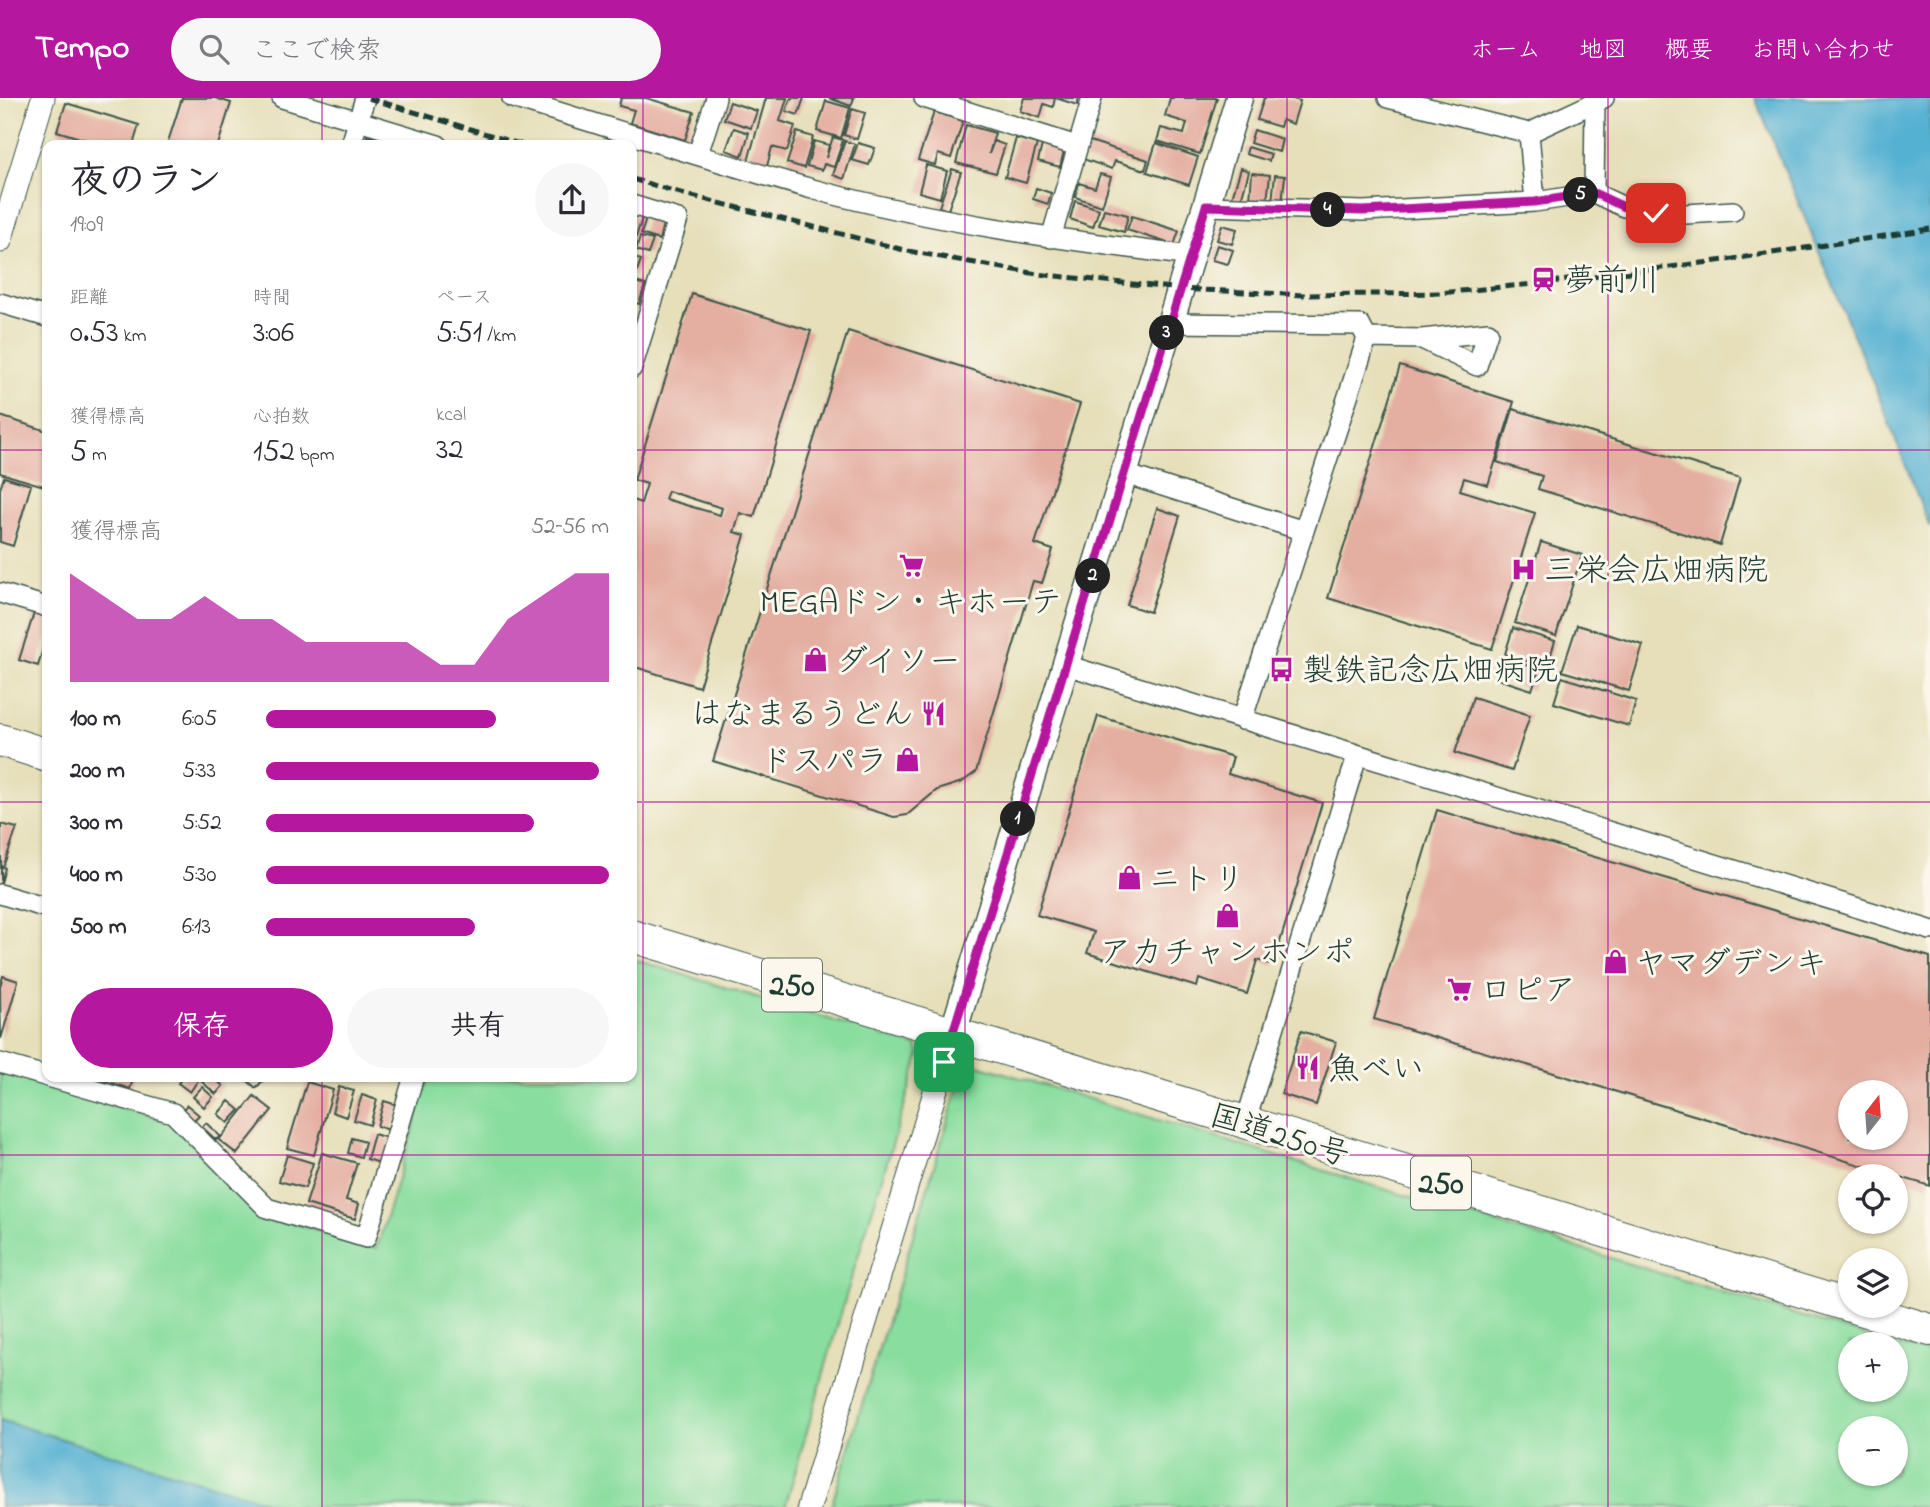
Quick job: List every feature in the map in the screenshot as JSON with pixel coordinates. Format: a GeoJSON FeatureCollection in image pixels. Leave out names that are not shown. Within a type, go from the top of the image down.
{"type":"FeatureCollection","features":[{"type":"Feature","properties":{"kind":"highway"},"geometry":{"type":"LineString","coordinates":[[0,740],[42,753]]}},
{"type":"Feature","properties":{"kind":"highway","name":"国道250号"},"geometry":{"type":"LineString","coordinates":[[637,938],[1930,1330]]}},
{"type":"Feature","properties":{"kind":"main road"},"geometry":{"type":"LineString","coordinates":[[953,1033],[1240,98]]}},
{"type":"Feature","properties":{"kind":"street"},"geometry":{"type":"LineString","coordinates":[[0,241],[43,98]]}},
{"type":"Feature","properties":{"kind":"street"},"geometry":{"type":"LineString","coordinates":[[282,98],[421,140]]}},
{"type":"Feature","properties":{"kind":"street"},"geometry":{"type":"LineString","coordinates":[[352,140],[365,98]]}},
{"type":"Feature","properties":{"kind":"street"},"geometry":{"type":"LineString","coordinates":[[512,98],[817,190],[1051,239],[1191,256]]}},
{"type":"Feature","properties":{"kind":"street"},"geometry":{"type":"LineString","coordinates":[[698,154],[716,98]]}},
{"type":"Feature","properties":{"kind":"street"},"geometry":{"type":"LineString","coordinates":[[924,98],[1077,146]]}},
{"type":"Feature","properties":{"kind":"street"},"geometry":{"type":"LineString","coordinates":[[1051,239],[1092,98]]}},
{"type":"Feature","properties":{"kind":"street"},"geometry":{"type":"LineString","coordinates":[[1399,99],[1529,133],[1599,100],[1594,193]]}},
{"type":"Feature","properties":{"kind":"street"},"geometry":{"type":"LineString","coordinates":[[1529,133],[1535,202]]}},
{"type":"Feature","properties":{"kind":"street"},"geometry":{"type":"LineString","coordinates":[[1206,206],[1363,211],[1535,202],[1594,193],[1624,207],[1656,213],[1733,211]]}},
{"type":"Feature","properties":{"kind":"street"},"geometry":{"type":"LineString","coordinates":[[637,207],[678,219],[637,345]]}},
{"type":"Feature","properties":{"kind":"street"},"geometry":{"type":"LineString","coordinates":[[0,303],[42,316]]}},
{"type":"Feature","properties":{"kind":"street"},"geometry":{"type":"LineString","coordinates":[[1171,323],[1360,325],[1367,338],[1242,720]]}},
{"type":"Feature","properties":{"kind":"street"},"geometry":{"type":"LineString","coordinates":[[1367,338],[1422,339]]}},
{"type":"Feature","properties":{"kind":"street"},"geometry":{"type":"LineString","coordinates":[[1125,474],[1304,531]]}},
{"type":"Feature","properties":{"kind":"street"},"geometry":{"type":"LineString","coordinates":[[0,593],[42,606]]}},
{"type":"Feature","properties":{"kind":"street"},"geometry":{"type":"LineString","coordinates":[[1066,665],[1930,930]]}},
{"type":"Feature","properties":{"kind":"street"},"geometry":{"type":"LineString","coordinates":[[1245,1124],[1357,756]]}},
{"type":"Feature","properties":{"kind":"street"},"geometry":{"type":"LineString","coordinates":[[0,894],[42,907]]}},
{"type":"Feature","properties":{"kind":"street"},"geometry":{"type":"LineString","coordinates":[[809,1507],[953,1033]]}},
{"type":"Feature","properties":{"kind":"street"},"geometry":{"type":"LineString","coordinates":[[0,1063],[42,1074]]}},
{"type":"Feature","properties":{"kind":"street"},"geometry":{"type":"LineString","coordinates":[[74,1082],[173,1113],[267,1208],[366,1238],[412,1082]]}},
{"type":"Feature","properties":{"kind":"green space"},"geometry":{"type":"Polygon","coordinates":[[[637,961],[917,1046],[920,1054],[785,1507],[284,1507],[0,1420],[0,1072],[174,1123],[263,1213],[377,1248],[427,1082],[637,1082],[637,961]]]}},
{"type":"Feature","properties":{"kind":"green space"},"geometry":{"type":"Polygon","coordinates":[[[978,1065],[1853,1332],[1838,1332],[1838,1402],[1908,1402],[1908,1348],[1930,1352],[1930,1507],[831,1507],[962,1074],[978,1065]]]}},
{"type":"Feature","properties":{"kind":"water"},"geometry":{"type":"Polygon","coordinates":[[[1755,98],[1930,98],[1930,528],[1873,382],[1755,98]]]}},
{"type":"Feature","properties":{"kind":"water"},"geometry":{"type":"Polygon","coordinates":[[[0,1420],[284,1507],[0,1507],[0,1420]]]}},
{"type":"Feature","properties":{"kind":"building"},"geometry":{"type":"Polygon","coordinates":[[[182,98],[215,98],[231,103],[220,140],[169,140],[182,98]]]}},
{"type":"Feature","properties":{"kind":"building"},"geometry":{"type":"Polygon","coordinates":[[[621,98],[646,98],[694,112],[685,140],[630,123],[634,110],[619,106],[621,98]]]}},
{"type":"Feature","properties":{"kind":"building"},"geometry":{"type":"Polygon","coordinates":[[[766,98],[787,98],[780,121],[795,126],[787,151],[772,147],[767,166],[748,161],[766,98]]]}},
{"type":"Feature","properties":{"kind":"building"},"geometry":{"type":"Polygon","coordinates":[[[791,98],[804,98],[798,115],[786,111],[791,98]]]}},
{"type":"Feature","properties":{"kind":"building"},"geometry":{"type":"Polygon","coordinates":[[[829,98],[854,98],[851,106],[829,98]]]}},
{"type":"Feature","properties":{"kind":"building"},"geometry":{"type":"Polygon","coordinates":[[[1024,98],[1055,98],[1053,107],[1044,104],[1040,118],[1020,111],[1024,98]]]}},
{"type":"Feature","properties":{"kind":"building"},"geometry":{"type":"Polygon","coordinates":[[[1056,98],[1079,98],[1077,105],[1056,98]]]}},
{"type":"Feature","properties":{"kind":"building"},"geometry":{"type":"Polygon","coordinates":[[[1170,98],[1217,98],[1200,154],[1157,141],[1161,128],[1184,134],[1187,123],[1165,116],[1170,98]]]}},
{"type":"Feature","properties":{"kind":"building"},"geometry":{"type":"Polygon","coordinates":[[[1264,98],[1300,101],[1293,124],[1282,120],[1280,127],[1257,120],[1264,98]]]}},
{"type":"Feature","properties":{"kind":"building"},"geometry":{"type":"Polygon","coordinates":[[[826,101],[850,108],[841,138],[817,131],[826,101]]]}},
{"type":"Feature","properties":{"kind":"building"},"geometry":{"type":"Polygon","coordinates":[[[730,102],[757,111],[751,128],[724,119],[730,102]]]}},
{"type":"Feature","properties":{"kind":"building"},"geometry":{"type":"Polygon","coordinates":[[[66,103],[139,125],[134,140],[87,140],[57,131],[66,103]]]}},
{"type":"Feature","properties":{"kind":"building"},"geometry":{"type":"Polygon","coordinates":[[[852,109],[865,113],[857,139],[844,135],[852,109]]]}},
{"type":"Feature","properties":{"kind":"building"},"geometry":{"type":"Polygon","coordinates":[[[934,112],[963,121],[951,158],[938,154],[935,165],[918,160],[934,112]]]}},
{"type":"Feature","properties":{"kind":"building"},"geometry":{"type":"Polygon","coordinates":[[[966,125],[995,133],[989,154],[994,141],[1005,145],[996,173],[956,163],[966,125]]]}},
{"type":"Feature","properties":{"kind":"building"},"geometry":{"type":"Polygon","coordinates":[[[734,128],[749,133],[742,156],[726,150],[734,128]]]}},
{"type":"Feature","properties":{"kind":"building"},"geometry":{"type":"Polygon","coordinates":[[[1254,130],[1282,139],[1279,152],[1250,143],[1254,130]]]}},
{"type":"Feature","properties":{"kind":"building"},"geometry":{"type":"Polygon","coordinates":[[[797,132],[813,137],[804,168],[787,163],[797,132]]]}},
{"type":"Feature","properties":{"kind":"building"},"geometry":{"type":"Polygon","coordinates":[[[367,136],[382,140],[366,140],[367,136]]]}},
{"type":"Feature","properties":{"kind":"building"},"geometry":{"type":"Polygon","coordinates":[[[833,137],[843,140],[834,167],[824,164],[822,170],[807,166],[814,141],[829,145],[826,158],[833,137]]]}},
{"type":"Feature","properties":{"kind":"building"},"geometry":{"type":"Polygon","coordinates":[[[1016,138],[1037,144],[1026,183],[1005,177],[1016,138]]]}},
{"type":"Feature","properties":{"kind":"building"},"geometry":{"type":"Polygon","coordinates":[[[845,141],[855,144],[844,179],[833,175],[845,141]]]}},
{"type":"Feature","properties":{"kind":"building"},"geometry":{"type":"Polygon","coordinates":[[[1090,141],[1148,160],[1145,170],[1115,161],[1112,169],[1083,159],[1090,141]]]}},
{"type":"Feature","properties":{"kind":"building"},"geometry":{"type":"Polygon","coordinates":[[[858,143],[875,148],[869,165],[852,160],[858,143]]]}},
{"type":"Feature","properties":{"kind":"building"},"geometry":{"type":"Polygon","coordinates":[[[1156,143],[1198,157],[1189,185],[1147,172],[1156,143]]]}},
{"type":"Feature","properties":{"kind":"building"},"geometry":{"type":"Polygon","coordinates":[[[1042,145],[1064,151],[1060,167],[1038,161],[1042,145]]]}},
{"type":"Feature","properties":{"kind":"building"},"geometry":{"type":"Polygon","coordinates":[[[1248,147],[1271,154],[1269,161],[1246,154],[1248,147]]]}},
{"type":"Feature","properties":{"kind":"building"},"geometry":{"type":"Polygon","coordinates":[[[926,165],[947,171],[940,198],[919,192],[926,165]]]}},
{"type":"Feature","properties":{"kind":"building"},"geometry":{"type":"Polygon","coordinates":[[[1241,168],[1249,171],[1241,200],[1232,197],[1241,168]]]}},
{"type":"Feature","properties":{"kind":"building"},"geometry":{"type":"Polygon","coordinates":[[[952,169],[961,172],[948,210],[939,207],[952,169]]]}},
{"type":"Feature","properties":{"kind":"building"},"geometry":{"type":"Polygon","coordinates":[[[1252,173],[1270,175],[1267,202],[1250,200],[1252,173]]]}},
{"type":"Feature","properties":{"kind":"building"},"geometry":{"type":"Polygon","coordinates":[[[1100,174],[1111,177],[1102,206],[1075,197],[1079,183],[1095,188],[1100,174]]]}},
{"type":"Feature","properties":{"kind":"building"},"geometry":{"type":"Polygon","coordinates":[[[1275,175],[1285,176],[1282,203],[1272,201],[1275,175]]]}},
{"type":"Feature","properties":{"kind":"building"},"geometry":{"type":"Polygon","coordinates":[[[1036,188],[1051,193],[1048,204],[1033,199],[1036,188]]]}},
{"type":"Feature","properties":{"kind":"building"},"geometry":{"type":"Polygon","coordinates":[[[1075,201],[1099,209],[1093,227],[1070,219],[1075,201]]]}},
{"type":"Feature","properties":{"kind":"building"},"geometry":{"type":"Polygon","coordinates":[[[1104,209],[1128,215],[1124,232],[1099,225],[1104,209]]]}},
{"type":"Feature","properties":{"kind":"building"},"geometry":{"type":"Polygon","coordinates":[[[637,216],[642,218],[637,234],[637,216]]]}},
{"type":"Feature","properties":{"kind":"building"},"geometry":{"type":"Polygon","coordinates":[[[1132,216],[1179,231],[1174,245],[1127,230],[1132,216]]]}},
{"type":"Feature","properties":{"kind":"building"},"geometry":{"type":"Polygon","coordinates":[[[646,219],[663,224],[659,240],[641,234],[646,219]]]}},
{"type":"Feature","properties":{"kind":"building"},"geometry":{"type":"Polygon","coordinates":[[[1222,225],[1237,229],[1232,244],[1217,240],[1222,225]]]}},
{"type":"Feature","properties":{"kind":"building"},"geometry":{"type":"Polygon","coordinates":[[[640,237],[653,240],[648,254],[637,250],[640,237]]]}},
{"type":"Feature","properties":{"kind":"building"},"geometry":{"type":"Polygon","coordinates":[[[1217,245],[1233,250],[1228,264],[1212,260],[1217,245]]]}},
{"type":"Feature","properties":{"kind":"building"},"geometry":{"type":"Polygon","coordinates":[[[637,283],[645,285],[637,303],[637,283]]]}},
{"type":"Feature","properties":{"kind":"building"},"geometry":{"type":"Polygon","coordinates":[[[692,294],[811,331],[754,517],[740,513],[734,532],[745,535],[699,687],[637,668],[637,502],[641,503],[647,484],[637,481],[637,470],[692,294]],[[668,491],[665,499],[720,515],[722,508],[668,491]]]}},
{"type":"Feature","properties":{"kind":"building","name":"MEGAドン・キホーテ"},"geometry":{"type":"Polygon","coordinates":[[[848,331],[1080,404],[1035,544],[1053,550],[1042,583],[1033,581],[976,772],[962,782],[937,790],[907,815],[894,817],[713,761],[848,331]]]}},
{"type":"Feature","properties":{"kind":"building"},"geometry":{"type":"Polygon","coordinates":[[[1400,366],[1514,402],[1488,485],[1464,478],[1460,490],[1535,513],[1492,649],[1328,598],[1400,366]]]}},
{"type":"Feature","properties":{"kind":"building"},"geometry":{"type":"Polygon","coordinates":[[[1513,409],[1740,478],[1720,545],[1538,489],[1542,476],[1497,462],[1513,409]]]}},
{"type":"Feature","properties":{"kind":"building"},"geometry":{"type":"Polygon","coordinates":[[[0,416],[42,429],[42,486],[0,473],[0,416]]]}},
{"type":"Feature","properties":{"kind":"building"},"geometry":{"type":"Polygon","coordinates":[[[4,477],[31,485],[13,546],[0,542],[0,489],[4,477]]]}},
{"type":"Feature","properties":{"kind":"building"},"geometry":{"type":"Polygon","coordinates":[[[1157,508],[1180,516],[1150,612],[1127,605],[1157,508]]]}},
{"type":"Feature","properties":{"kind":"building"},"geometry":{"type":"Polygon","coordinates":[[[1541,542],[1582,555],[1556,636],[1515,623],[1541,542]]]}},
{"type":"Feature","properties":{"kind":"building"},"geometry":{"type":"Polygon","coordinates":[[[34,613],[42,615],[42,652],[38,666],[19,660],[34,613]]]}},
{"type":"Feature","properties":{"kind":"building"},"geometry":{"type":"Polygon","coordinates":[[[1577,625],[1643,645],[1629,691],[1562,671],[1577,625]]]}},
{"type":"Feature","properties":{"kind":"building"},"geometry":{"type":"Polygon","coordinates":[[[1513,628],[1555,641],[1547,667],[1505,654],[1513,628]]]}},
{"type":"Feature","properties":{"kind":"building"},"geometry":{"type":"Polygon","coordinates":[[[1505,658],[1539,669],[1532,690],[1498,679],[1505,658]]]}},
{"type":"Feature","properties":{"kind":"building"},"geometry":{"type":"Polygon","coordinates":[[[1562,677],[1636,701],[1629,726],[1554,703],[1562,677]]]}},
{"type":"Feature","properties":{"kind":"building"},"geometry":{"type":"Polygon","coordinates":[[[1473,697],[1530,715],[1512,771],[1455,753],[1473,697]]]}},
{"type":"Feature","properties":{"kind":"building"},"geometry":{"type":"Polygon","coordinates":[[[1098,716],[1233,757],[1228,774],[1322,803],[1273,965],[1257,960],[1247,994],[1199,979],[1197,987],[1087,953],[1094,932],[1037,915],[1098,716]]]}},
{"type":"Feature","properties":{"kind":"building"},"geometry":{"type":"Polygon","coordinates":[[[1437,810],[1930,957],[1930,1186],[1908,1179],[1908,1164],[1857,1164],[1374,1019],[1437,810]]]}},
{"type":"Feature","properties":{"kind":"building"},"geometry":{"type":"Polygon","coordinates":[[[1,824],[17,828],[3,867],[5,868],[1,883],[1,824]]]}},
{"type":"Feature","properties":{"kind":"building"},"geometry":{"type":"Polygon","coordinates":[[[3,976],[18,981],[1,1039],[0,986],[3,976]]]}},
{"type":"Feature","properties":{"kind":"building","name":"魚べい"},"geometry":{"type":"Polygon","coordinates":[[[1301,1031],[1336,1042],[1316,1105],[1281,1094],[1301,1031]]]}},
{"type":"Feature","properties":{"kind":"building"},"geometry":{"type":"Polygon","coordinates":[[[108,1082],[132,1082],[130,1089],[108,1082]]]}},
{"type":"Feature","properties":{"kind":"building"},"geometry":{"type":"Polygon","coordinates":[[[179,1082],[197,1082],[190,1092],[179,1082]]]}},
{"type":"Feature","properties":{"kind":"building"},"geometry":{"type":"Polygon","coordinates":[[[202,1082],[219,1082],[223,1086],[216,1094],[202,1082]]]}},
{"type":"Feature","properties":{"kind":"building"},"geometry":{"type":"Polygon","coordinates":[[[249,1082],[262,1082],[256,1088],[249,1082]]]}},
{"type":"Feature","properties":{"kind":"building"},"geometry":{"type":"Polygon","coordinates":[[[307,1082],[333,1090],[314,1155],[287,1148],[307,1082]]]}},
{"type":"Feature","properties":{"kind":"building"},"geometry":{"type":"Polygon","coordinates":[[[202,1087],[213,1097],[204,1107],[193,1097],[202,1087]]]}},
{"type":"Feature","properties":{"kind":"building"},"geometry":{"type":"Polygon","coordinates":[[[339,1087],[354,1091],[346,1117],[332,1112],[339,1087]]]}},
{"type":"Feature","properties":{"kind":"building"},"geometry":{"type":"Polygon","coordinates":[[[362,1095],[377,1100],[370,1125],[354,1120],[362,1095]]]}},
{"type":"Feature","properties":{"kind":"building"},"geometry":{"type":"Polygon","coordinates":[[[254,1096],[272,1110],[237,1154],[219,1140],[254,1096]]]}},
{"type":"Feature","properties":{"kind":"building"},"geometry":{"type":"Polygon","coordinates":[[[229,1101],[240,1110],[228,1123],[218,1114],[229,1101]]]}},
{"type":"Feature","properties":{"kind":"building"},"geometry":{"type":"Polygon","coordinates":[[[384,1101],[400,1106],[392,1131],[377,1126],[384,1101]]]}},
{"type":"Feature","properties":{"kind":"building"},"geometry":{"type":"Polygon","coordinates":[[[187,1105],[199,1115],[193,1121],[182,1110],[187,1105]]]}},
{"type":"Feature","properties":{"kind":"building"},"geometry":{"type":"Polygon","coordinates":[[[206,1123],[220,1136],[216,1140],[202,1127],[206,1123]]]}},
{"type":"Feature","properties":{"kind":"building"},"geometry":{"type":"Polygon","coordinates":[[[374,1134],[390,1139],[383,1164],[367,1159],[374,1134]]]}},
{"type":"Feature","properties":{"kind":"building"},"geometry":{"type":"Polygon","coordinates":[[[352,1138],[365,1142],[361,1157],[348,1153],[352,1138]]]}},
{"type":"Feature","properties":{"kind":"building"},"geometry":{"type":"Polygon","coordinates":[[[322,1153],[357,1163],[346,1200],[359,1204],[355,1219],[306,1204],[322,1153]]]}},
{"type":"Feature","properties":{"kind":"building"},"geometry":{"type":"Polygon","coordinates":[[[287,1155],[313,1163],[305,1188],[279,1181],[287,1155]]]}},
{"type":"Feature","properties":{"kind":"railway"},"geometry":{"type":"LineString","coordinates":[[368,98],[507,140]]}},
{"type":"Feature","properties":{"kind":"railway"},"geometry":{"type":"LineString","coordinates":[[637,180],[908,251],[1037,274],[1181,289],[1307,295],[1440,293],[1544,283],[1733,259],[1930,229]]}},
{"type":"Feature","properties":{"kind":"place","name":"夢前川"},"geometry":{"type":"Point","coordinates":[1544,279]}},
{"type":"Feature","properties":{"kind":"place","name":"MEGAドン・キホーテ"},"geometry":{"type":"Point","coordinates":[911,565]}},
{"type":"Feature","properties":{"kind":"place","name":"三栄会広畑病院"},"geometry":{"type":"Point","coordinates":[1524,569]}},
{"type":"Feature","properties":{"kind":"place","name":"ダイソー"},"geometry":{"type":"Point","coordinates":[816,660]}},
{"type":"Feature","properties":{"kind":"place","name":"製鉄記念広畑病院"},"geometry":{"type":"Point","coordinates":[1282,669]}},
{"type":"Feature","properties":{"kind":"place","name":"はなまるうどん"},"geometry":{"type":"Point","coordinates":[934,713]}},
{"type":"Feature","properties":{"kind":"place","name":"ドスパラ"},"geometry":{"type":"Point","coordinates":[908,760]}},
{"type":"Feature","properties":{"kind":"place","name":"ニトリ"},"geometry":{"type":"Point","coordinates":[1129,878]}},
{"type":"Feature","properties":{"kind":"place","name":"アカチャンホンポ"},"geometry":{"type":"Point","coordinates":[1227,915]}},
{"type":"Feature","properties":{"kind":"place","name":"ヤマダデンキ"},"geometry":{"type":"Point","coordinates":[1615,962]}},
{"type":"Feature","properties":{"kind":"place","name":"ロピア"},"geometry":{"type":"Point","coordinates":[1460,989]}},
{"type":"Feature","properties":{"kind":"place","name":"魚べい"},"geometry":{"type":"Point","coordinates":[1308,1068]}},
{"type":"Feature","properties":{"kind":"route"},"geometry":{"type":"LineString","coordinates":[[944,1062],[1206,206],[1363,211],[1535,202],[1594,193],[1624,207],[1656,213]]}}]}
